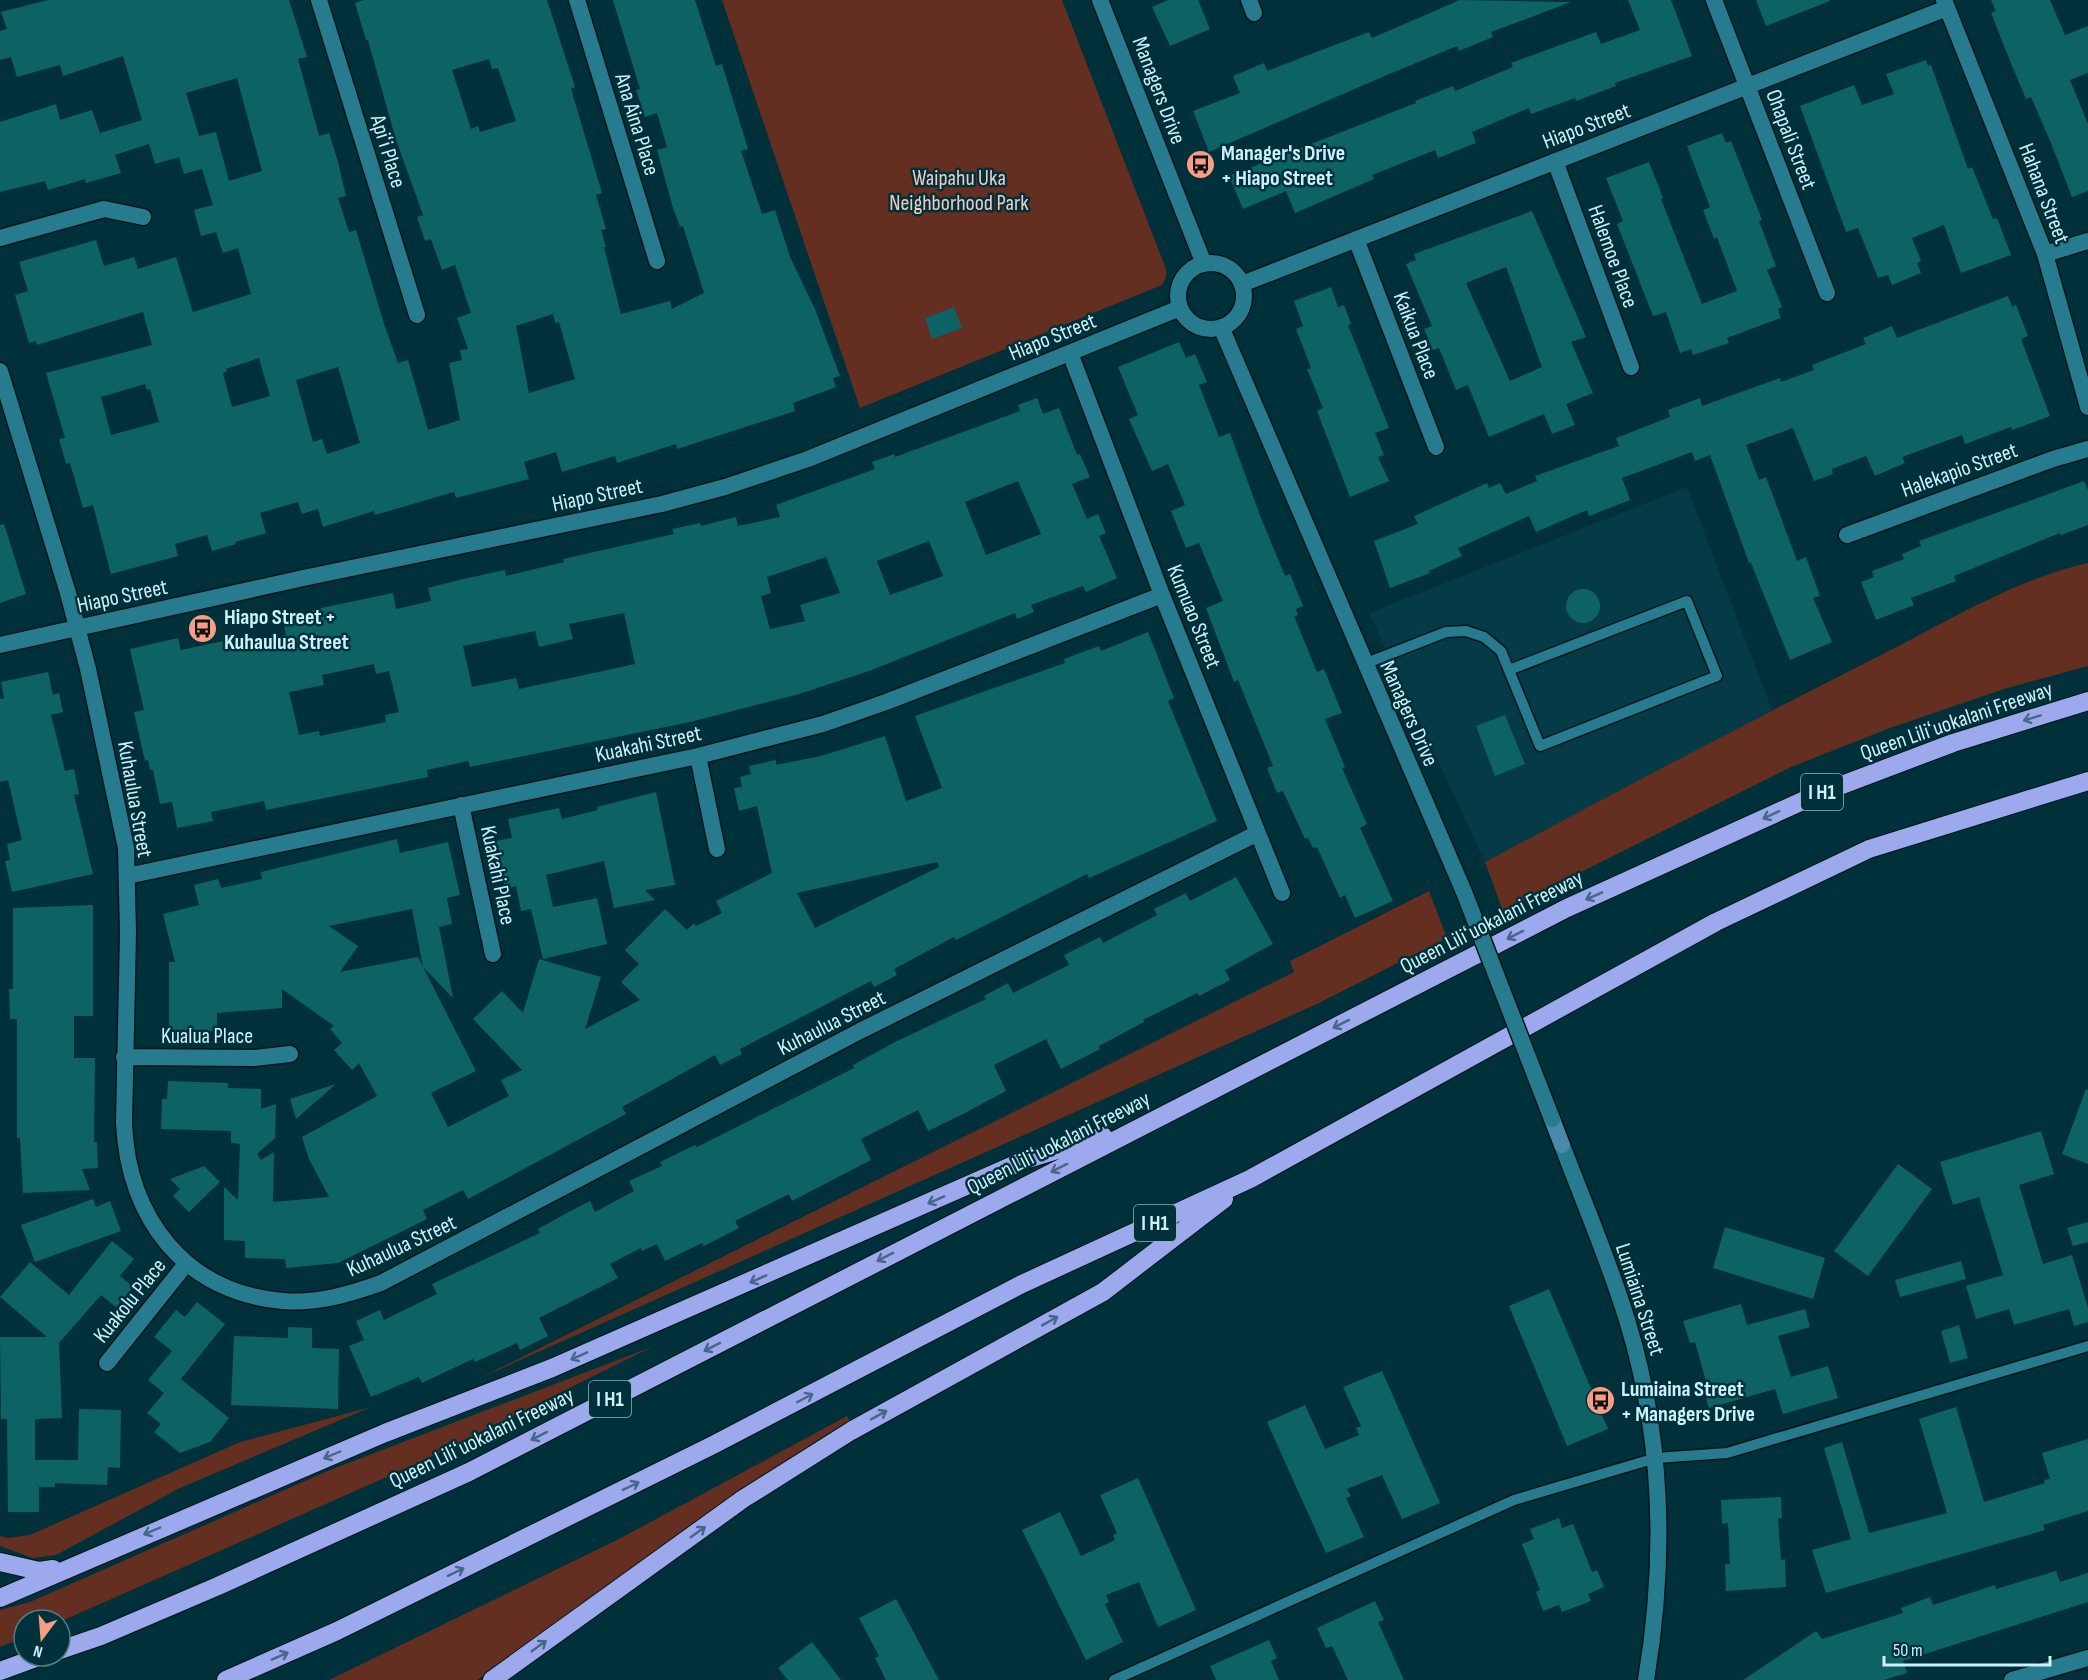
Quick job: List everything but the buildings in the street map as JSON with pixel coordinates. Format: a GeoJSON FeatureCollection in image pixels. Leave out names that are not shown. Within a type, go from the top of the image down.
{"type":"FeatureCollection","features":[{"type":"Feature","properties":{"kind":"highway","name":"Queen Liliʻuokalani Freeway"},"geometry":{"type":"LineString","coordinates":[[72,1646],[101,1636],[228,1582],[469,1472],[1567,909],[1818,794],[1953,743],[2088,700]]}},
{"type":"Feature","properties":{"kind":"highway","name":"I H1"},"geometry":{"type":"LineString","coordinates":[[226,1680],[337,1631],[713,1445],[1022,1284],[1250,1179],[1716,922],[1869,849],[2088,781]]}},
{"type":"Feature","properties":{"kind":"highway"},"geometry":{"type":"LineString","coordinates":[[0,1598],[67,1567],[386,1433],[552,1368],[1025,1160],[1148,1122]]}},
{"type":"Feature","properties":{"kind":"highway"},"geometry":{"type":"LineString","coordinates":[[492,1680],[743,1499],[822,1449],[1103,1292],[1250,1179]]}},
{"type":"Feature","properties":{"kind":"highway"},"geometry":{"type":"LineString","coordinates":[[0,1562],[39,1571],[67,1567]]}},
{"type":"Feature","properties":{"kind":"main road","name":"Lumiaina Street"},"geometry":{"type":"LineString","coordinates":[[1552,1119],[1562,1145]]}},
{"type":"Feature","properties":{"kind":"street","name":"Apiʻi Place"},"geometry":{"type":"LineString","coordinates":[[319,0],[417,315]]}},
{"type":"Feature","properties":{"kind":"street","name":"Ana Aina Place"},"geometry":{"type":"LineString","coordinates":[[577,0],[657,261]]}},
{"type":"Feature","properties":{"kind":"street","name":"Managers Drive"},"geometry":{"type":"LineString","coordinates":[[1100,0],[1204,264]]}},
{"type":"Feature","properties":{"kind":"street","name":"Ohapali Street"},"geometry":{"type":"LineString","coordinates":[[1714,0],[1827,293]]}},
{"type":"Feature","properties":{"kind":"street","name":"Hiapo Street"},"geometry":{"type":"LineString","coordinates":[[1242,284],[1748,86],[1945,4]]}},
{"type":"Feature","properties":{"kind":"street","name":"Hahana Street"},"geometry":{"type":"LineString","coordinates":[[1945,4],[2045,254],[2088,407]]}},
{"type":"Feature","properties":{"kind":"street","name":"Halemoe Place"},"geometry":{"type":"LineString","coordinates":[[1556,161],[1631,367]]}},
{"type":"Feature","properties":{"kind":"street"},"geometry":{"type":"LineString","coordinates":[[0,238],[104,209],[143,217]]}},
{"type":"Feature","properties":{"kind":"street","name":"Kaikua Place"},"geometry":{"type":"LineString","coordinates":[[1356,239],[1436,447]]}},
{"type":"Feature","properties":{"kind":"street"},"geometry":{"type":"LineString","coordinates":[[2045,254],[2088,241]]}},
{"type":"Feature","properties":{"kind":"street"},"geometry":{"type":"LineString","coordinates":[[1204,264],[1222,265],[1237,276],[1242,284],[1243,305],[1238,315],[1221,327],[1202,328],[1185,317],[1180,308],[1178,299],[1182,280],[1195,267],[1204,264]]}},
{"type":"Feature","properties":{"kind":"street","name":"Hiapo Street"},"geometry":{"type":"LineString","coordinates":[[0,645],[662,504],[725,487],[808,459],[1180,308]]}},
{"type":"Feature","properties":{"kind":"street","name":"Managers Drive"},"geometry":{"type":"LineString","coordinates":[[1221,327],[1464,892],[1552,1119]]}},
{"type":"Feature","properties":{"kind":"street","name":"Kumuao Street"},"geometry":{"type":"LineString","coordinates":[[1070,353],[1162,595],[1282,893]]}},
{"type":"Feature","properties":{"kind":"street","name":"Kuhaulua Street"},"geometry":{"type":"LineString","coordinates":[[0,371],[77,628],[126,848],[125,1150],[130,1175],[151,1222],[186,1264],[228,1289],[285,1302],[320,1300],[381,1283],[860,1031],[1258,833]]}},
{"type":"Feature","properties":{"kind":"street","name":"Halekapio Street"},"geometry":{"type":"LineString","coordinates":[[1847,535],[2053,459],[2088,449]]}},
{"type":"Feature","properties":{"kind":"street","name":"Kuakahi Street"},"geometry":{"type":"LineString","coordinates":[[127,876],[698,756],[823,724],[886,702],[1162,595]]}},
{"type":"Feature","properties":{"kind":"street"},"geometry":{"type":"LineString","coordinates":[[698,756],[717,849]]}},
{"type":"Feature","properties":{"kind":"street","name":"Kuakahi Place"},"geometry":{"type":"LineString","coordinates":[[461,805],[493,954]]}},
{"type":"Feature","properties":{"kind":"street","name":"Kualua Place"},"geometry":{"type":"LineString","coordinates":[[124,1056],[254,1058],[290,1054]]}},
{"type":"Feature","properties":{"kind":"street","name":"Lumiaina Street"},"geometry":{"type":"LineString","coordinates":[[1562,1145],[1628,1321],[1641,1370],[1656,1458],[1659,1574],[1654,1631],[1646,1680]]}},
{"type":"Feature","properties":{"kind":"street","name":"Kuakolu Place"},"geometry":{"type":"LineString","coordinates":[[107,1363],[186,1264]]}},
{"type":"Feature","properties":{"kind":"street"},"geometry":{"type":"LineString","coordinates":[[2012,1680],[2088,1658]]}},
{"type":"Feature","properties":{"kind":"lane"},"geometry":{"type":"LineString","coordinates":[[1364,664],[1446,632],[1466,631],[1484,637],[1500,651],[1540,746],[1717,676],[1687,601],[1509,670]]}},
{"type":"Feature","properties":{"kind":"lane"},"geometry":{"type":"LineString","coordinates":[[1114,1680],[1514,1500],[1656,1458],[1727,1453],[2088,1347]]}},
{"type":"Feature","properties":{"kind":"shaded area"},"geometry":{"type":"Polygon","coordinates":[[[1687,487],[1772,710],[1485,862],[1369,613],[1687,487]]]}},
{"type":"Feature","properties":{"kind":"green space","name":"Waipahu Uka Neighborhood Park"},"geometry":{"type":"Polygon","coordinates":[[[722,0],[1062,0],[1166,269],[1166,277],[1162,285],[860,408],[722,0]]]}},
{"type":"Feature","properties":{"kind":"green space"},"geometry":{"type":"Polygon","coordinates":[[[2088,563],[2088,666],[2004,689],[1890,728],[1791,767],[1503,911],[1485,862],[1732,731],[2008,590],[2034,579],[2088,563]]]}},
{"type":"Feature","properties":{"kind":"green space"},"geometry":{"type":"Polygon","coordinates":[[[1429,891],[1447,938],[1317,1004],[478,1379],[1294,972],[1290,961],[1429,891]]]}},
{"type":"Feature","properties":{"kind":"green space"},"geometry":{"type":"Polygon","coordinates":[[[654,1346],[416,1464],[72,1616],[72,1608],[12,1608],[12,1642],[0,1647],[0,1610],[30,1602],[330,1470],[654,1346]]]}},
{"type":"Feature","properties":{"kind":"green space"},"geometry":{"type":"Polygon","coordinates":[[[371,1407],[180,1488],[56,1555],[33,1558],[0,1546],[0,1536],[8,1538],[30,1535],[240,1442],[371,1407]]]}},
{"type":"Feature","properties":{"kind":"green space"},"geometry":{"type":"Polygon","coordinates":[[[847,1416],[850,1421],[740,1494],[477,1680],[329,1680],[621,1538],[847,1416]]]}},
{"type":"Feature","properties":{"kind":"place","name":"Manager's Drive + Hiapo Street"},"geometry":{"type":"Point","coordinates":[1200,165]}},
{"type":"Feature","properties":{"kind":"place","name":"Hiapo Street + Kuhaulua Street"},"geometry":{"type":"Point","coordinates":[203,629]}},
{"type":"Feature","properties":{"kind":"place","name":"Lumiaina Street + Managers Drive"},"geometry":{"type":"Point","coordinates":[1600,1401]}}]}
